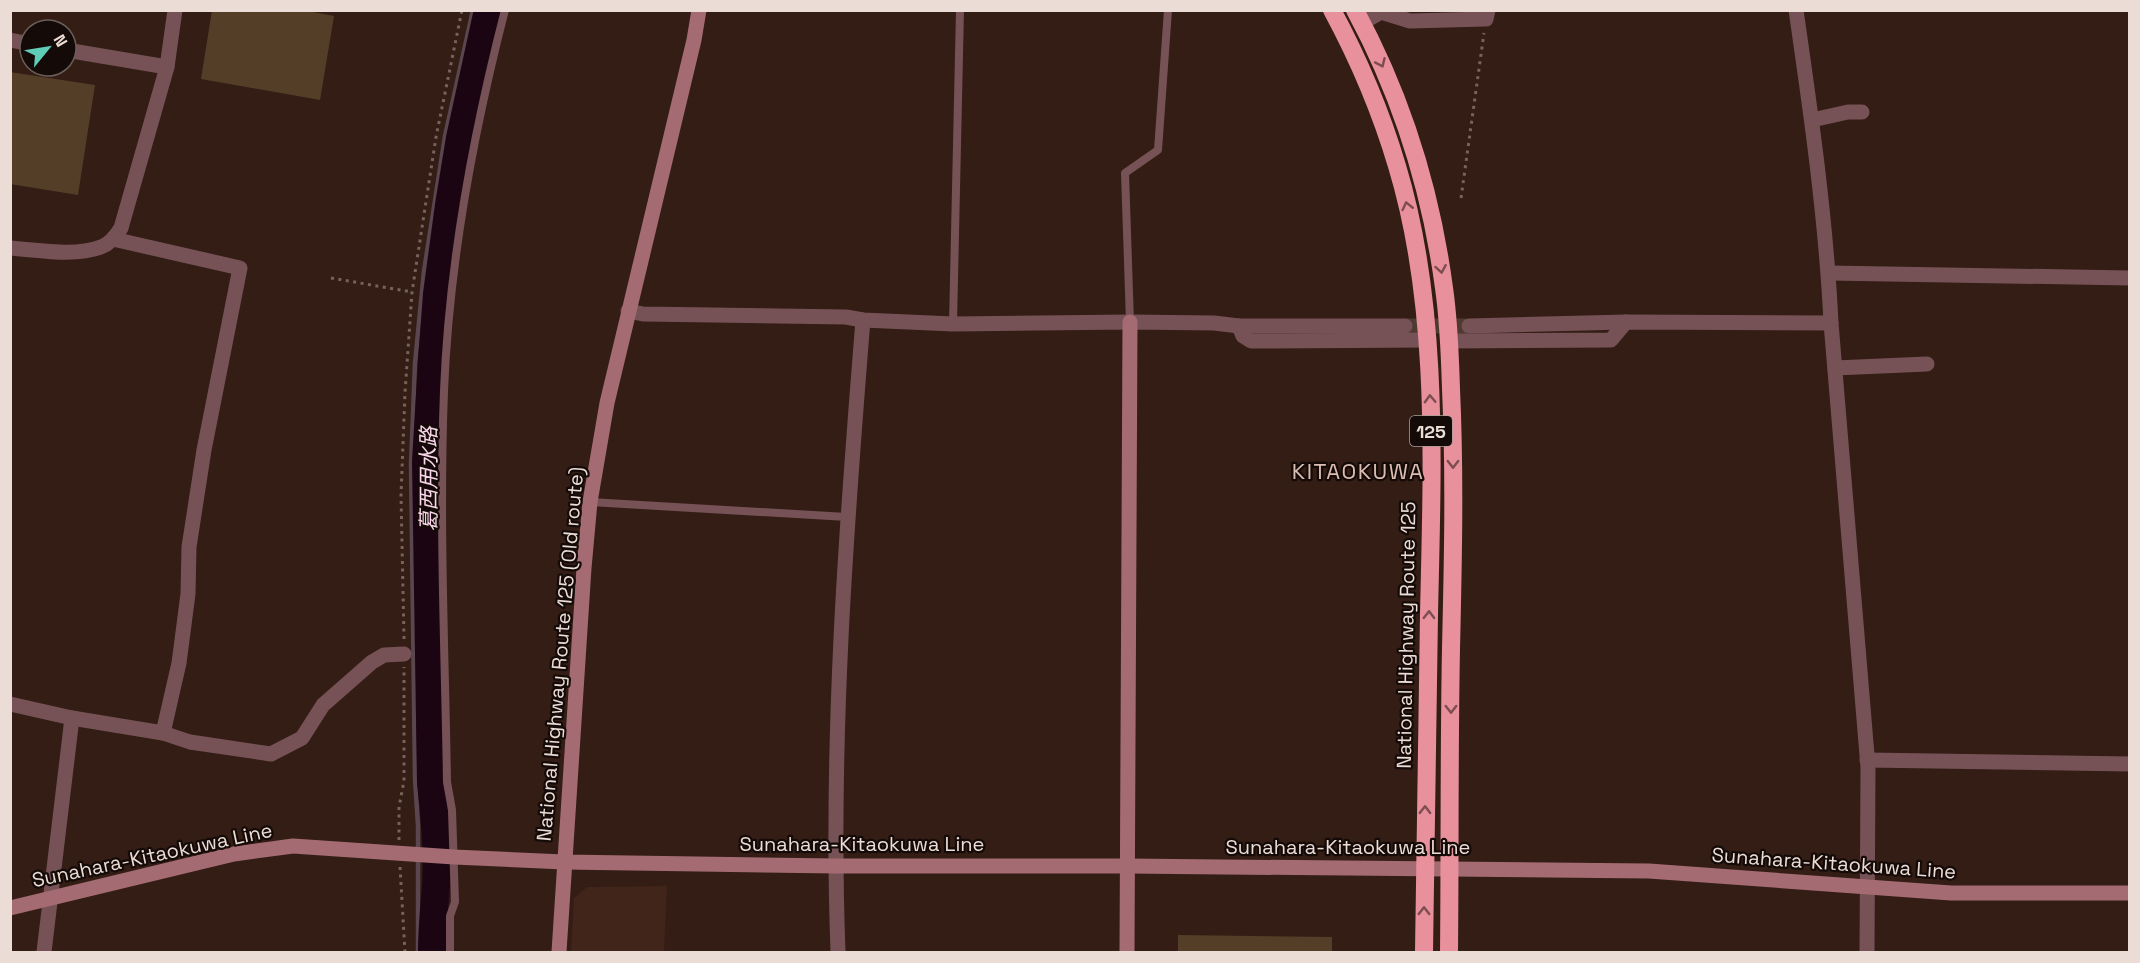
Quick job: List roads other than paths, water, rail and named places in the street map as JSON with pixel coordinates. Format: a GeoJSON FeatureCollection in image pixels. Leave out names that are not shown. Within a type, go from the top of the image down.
{"type":"FeatureCollection","features":[{"type":"Feature","properties":{"kind":"highway","name":"National Highway Route 125"},"geometry":{"type":"LineString","coordinates":[[1332,10],[1353,48],[1398,166],[1414,236],[1428,340],[1432,476],[1424,952]]}},
{"type":"Feature","properties":{"kind":"highway","name":"125"},"geometry":{"type":"LineString","coordinates":[[1358,17],[1372,42],[1397,99],[1418,161],[1435,232],[1445,290],[1449,341],[1453,499],[1449,952]]}},
{"type":"Feature","properties":{"kind":"main road","name":"National Highway Route 125 (Old route)"},"geometry":{"type":"LineString","coordinates":[[559,952],[590,502],[607,403],[694,40],[699,10]]}},
{"type":"Feature","properties":{"kind":"main road"},"geometry":{"type":"LineString","coordinates":[[1126,952],[1130,322]]}},
{"type":"Feature","properties":{"kind":"main road","name":"Sunahara-Kitaokuwa Line"},"geometry":{"type":"LineString","coordinates":[[10,908],[234,854],[293,846],[564,862],[1649,871],[1993,895],[2130,893]]}},
{"type":"Feature","properties":{"kind":"street"},"geometry":{"type":"LineString","coordinates":[[10,248],[73,252],[101,247],[113,239],[121,228],[167,67],[175,10]]}},
{"type":"Feature","properties":{"kind":"street"},"geometry":{"type":"LineString","coordinates":[[1796,10],[1812,120],[1829,273],[1831,323],[1867,760],[1867,952]]}},
{"type":"Feature","properties":{"kind":"street"},"geometry":{"type":"LineString","coordinates":[[1358,17],[1381,12],[1410,21],[1487,15]]}},
{"type":"Feature","properties":{"kind":"street"},"geometry":{"type":"LineString","coordinates":[[78,52],[167,67]]}},
{"type":"Feature","properties":{"kind":"street"},"geometry":{"type":"LineString","coordinates":[[1812,120],[1848,112],[1862,112]]}},
{"type":"Feature","properties":{"kind":"street"},"geometry":{"type":"LineString","coordinates":[[113,239],[240,268],[204,450],[189,547],[188,594],[179,663],[163,733]]}},
{"type":"Feature","properties":{"kind":"street"},"geometry":{"type":"LineString","coordinates":[[1829,273],[2130,278]]}},
{"type":"Feature","properties":{"kind":"street"},"geometry":{"type":"LineString","coordinates":[[628,311],[643,314],[846,317],[862,320],[954,324],[1130,322],[1214,323],[1239,326],[1405,326]]}},
{"type":"Feature","properties":{"kind":"street"},"geometry":{"type":"LineString","coordinates":[[838,952],[836,866],[842,613],[862,320]]}},
{"type":"Feature","properties":{"kind":"street"},"geometry":{"type":"LineString","coordinates":[[1449,341],[1611,340],[1626,322]]}},
{"type":"Feature","properties":{"kind":"street"},"geometry":{"type":"LineString","coordinates":[[1469,326],[1626,322],[1831,323]]}},
{"type":"Feature","properties":{"kind":"street"},"geometry":{"type":"LineString","coordinates":[[1239,326],[1243,336],[1251,341],[1428,340]]}},
{"type":"Feature","properties":{"kind":"street"},"geometry":{"type":"LineString","coordinates":[[1835,368],[1927,364]]}},
{"type":"Feature","properties":{"kind":"street"},"geometry":{"type":"LineString","coordinates":[[10,704],[72,718],[163,733],[190,742],[271,754],[302,738],[323,705],[372,662],[384,655],[404,654]]}},
{"type":"Feature","properties":{"kind":"street"},"geometry":{"type":"LineString","coordinates":[[44,952],[72,718]]}},
{"type":"Feature","properties":{"kind":"street"},"geometry":{"type":"LineString","coordinates":[[1867,760],[2130,765]]}},
{"type":"Feature","properties":{"kind":"lane"},"geometry":{"type":"LineString","coordinates":[[450,952],[450,916],[455,902],[450,857],[452,810],[447,782],[442,479],[444,389],[452,295],[464,206],[476,138],[505,10]]}},
{"type":"Feature","properties":{"kind":"lane"},"geometry":{"type":"LineString","coordinates":[[954,324],[960,10]]}},
{"type":"Feature","properties":{"kind":"lane"},"geometry":{"type":"LineString","coordinates":[[1130,322],[1125,172],[1158,150],[1168,10]]}},
{"type":"Feature","properties":{"kind":"lane"},"geometry":{"type":"LineString","coordinates":[[590,502],[847,517]]}},
{"type":"Feature","properties":{"kind":"waterway"},"geometry":{"type":"LineString","coordinates":[[418,952],[418,826],[415,779],[411,464],[415,363],[424,271],[445,136],[473,10]]}},
{"type":"Feature","properties":{"kind":"waterway","name":"葛西用水路"},"geometry":{"type":"LineString","coordinates":[[432,952],[437,860],[431,783],[426,461],[437,294],[449,205],[460,138],[488,10]]}},
{"type":"Feature","properties":{"kind":"tunnel"},"geometry":{"type":"LineString","coordinates":[[1405,326],[1469,326]]}},
{"type":"Feature","properties":{"kind":"district","name":"KITAOKUWA"},"geometry":{"type":"Point","coordinates":[1358,471]}}]}
